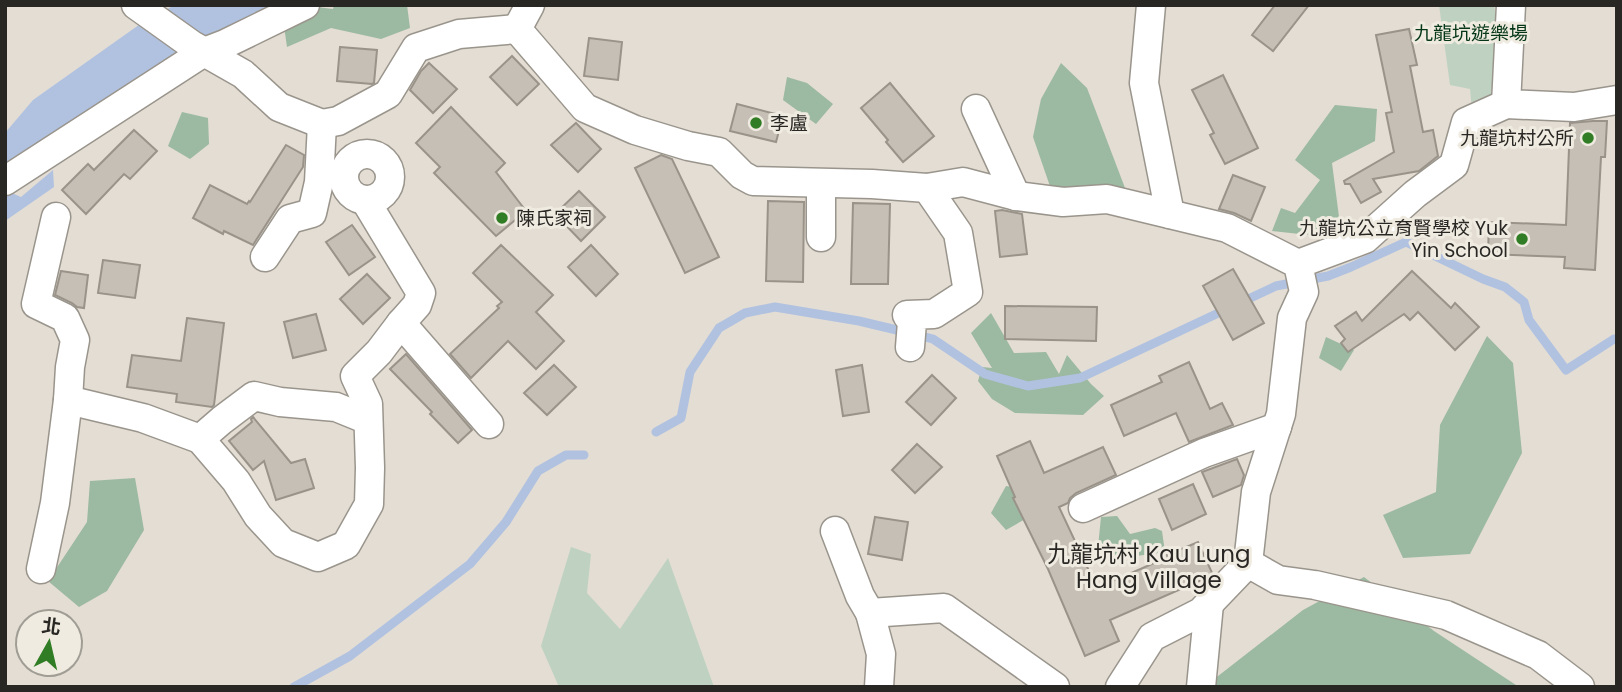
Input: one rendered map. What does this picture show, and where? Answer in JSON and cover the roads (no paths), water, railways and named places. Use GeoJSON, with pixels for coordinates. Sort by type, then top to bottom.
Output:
{"type":"FeatureCollection","features":[{"type":"Feature","properties":{"kind":"street"},"geometry":{"type":"LineString","coordinates":[[5,181],[198,48],[225,44],[305,5]]}},
{"type":"Feature","properties":{"kind":"street"},"geometry":{"type":"LineString","coordinates":[[1151,5],[1144,83],[1170,214]]}},
{"type":"Feature","properties":{"kind":"street"},"geometry":{"type":"LineString","coordinates":[[1506,104],[1511,5]]}},
{"type":"Feature","properties":{"kind":"street"},"geometry":{"type":"LineString","coordinates":[[142,9],[198,48],[243,74],[279,107],[330,122],[342,132],[357,155]]}},
{"type":"Feature","properties":{"kind":"street"},"geometry":{"type":"LineString","coordinates":[[330,122],[388,94],[416,48],[523,17],[585,108],[635,130],[719,152],[742,176],[753,181],[927,188],[963,183],[1016,196],[1063,202],[1107,199],[1227,228],[1298,264],[1365,239],[1415,194],[1454,165],[1466,122],[1506,104],[1574,107],[1617,100]]}},
{"type":"Feature","properties":{"kind":"street"},"geometry":{"type":"LineString","coordinates":[[976,109],[1016,196]]}},
{"type":"Feature","properties":{"kind":"street"},"geometry":{"type":"LineString","coordinates":[[265,257],[290,219],[312,213],[330,122]]}},
{"type":"Feature","properties":{"kind":"street"},"geometry":{"type":"LineString","coordinates":[[372,153],[384,160],[391,173],[389,187],[379,198],[365,201],[353,196],[345,186],[343,174],[348,162],[357,155],[372,153]]}},
{"type":"Feature","properties":{"kind":"street"},"geometry":{"type":"LineString","coordinates":[[821,184],[821,237]]}},
{"type":"Feature","properties":{"kind":"street"},"geometry":{"type":"LineString","coordinates":[[911,347],[912,322],[907,315],[934,314],[968,292],[958,233],[927,188]]}},
{"type":"Feature","properties":{"kind":"street"},"geometry":{"type":"LineString","coordinates":[[68,400],[143,418],[200,439],[236,481],[258,516],[284,542],[318,557],[346,545],[369,504],[368,404],[355,376],[379,352],[417,305],[421,293],[365,201]]}},
{"type":"Feature","properties":{"kind":"street"},"geometry":{"type":"LineString","coordinates":[[41,569],[55,503],[75,340],[65,318],[36,304],[56,217]]}},
{"type":"Feature","properties":{"kind":"street"},"geometry":{"type":"LineString","coordinates":[[1120,687],[1152,637],[1201,612],[1248,563],[1256,492],[1281,414],[1292,318],[1304,292],[1298,264]]}},
{"type":"Feature","properties":{"kind":"street"},"geometry":{"type":"LineString","coordinates":[[401,323],[489,424]]}},
{"type":"Feature","properties":{"kind":"street"},"geometry":{"type":"LineString","coordinates":[[200,439],[254,396],[280,402],[336,407],[369,420]]}},
{"type":"Feature","properties":{"kind":"street"},"geometry":{"type":"LineString","coordinates":[[1083,508],[1204,453],[1277,427]]}},
{"type":"Feature","properties":{"kind":"street"},"geometry":{"type":"LineString","coordinates":[[835,531],[860,596],[870,613],[881,654],[879,687]]}},
{"type":"Feature","properties":{"kind":"street"},"geometry":{"type":"LineString","coordinates":[[1248,563],[1278,580],[1446,615],[1538,655],[1580,687]]}},
{"type":"Feature","properties":{"kind":"street"},"geometry":{"type":"LineString","coordinates":[[1201,687],[1209,604]]}},
{"type":"Feature","properties":{"kind":"street"},"geometry":{"type":"LineString","coordinates":[[870,613],[944,608],[1055,687]]}},
{"type":"Feature","properties":{"kind":"water"},"geometry":{"type":"Polygon","coordinates":[[[175,5],[275,5],[5,171],[5,133],[33,100],[143,22],[175,5]]]}},
{"type":"Feature","properties":{"kind":"water"},"geometry":{"type":"Polygon","coordinates":[[[53,170],[54,187],[5,221],[5,190],[21,197],[53,170]]]}},
{"type":"Feature","properties":{"kind":"waterway"},"geometry":{"type":"LineString","coordinates":[[1242,302],[1276,286],[1328,276],[1406,242],[1505,287],[1524,302],[1529,320],[1566,370],[1614,339],[1617,340]]}},
{"type":"Feature","properties":{"kind":"waterway"},"geometry":{"type":"LineString","coordinates":[[656,432],[681,418],[690,372],[719,328],[745,313],[775,307],[859,321],[933,339],[985,374],[1028,386],[1080,378],[1229,308]]}},
{"type":"Feature","properties":{"kind":"waterway"},"geometry":{"type":"LineString","coordinates":[[294,687],[350,656],[470,564],[506,522],[538,471],[566,455],[584,455]]}},
{"type":"Feature","properties":{"kind":"place","name":"李盧"},"geometry":{"type":"Point","coordinates":[756,123]}},
{"type":"Feature","properties":{"kind":"place","name":"九龍坑村公所"},"geometry":{"type":"Point","coordinates":[1588,138]}},
{"type":"Feature","properties":{"kind":"place","name":"陳氏家祠"},"geometry":{"type":"Point","coordinates":[502,218]}},
{"type":"Feature","properties":{"kind":"place","name":"九龍坑公立育賢學校 Yuk Yin School"},"geometry":{"type":"Point","coordinates":[1522,239]}},
{"type":"Feature","properties":{"kind":"district","name":"九龍坑村 Kau Lung Hang Village"},"geometry":{"type":"Point","coordinates":[1149,567]}},
{"type":"Feature","properties":{"kind":"park label","name":"九龍坑遊樂場"},"geometry":{"type":"Point","coordinates":[1471,33]}}]}
